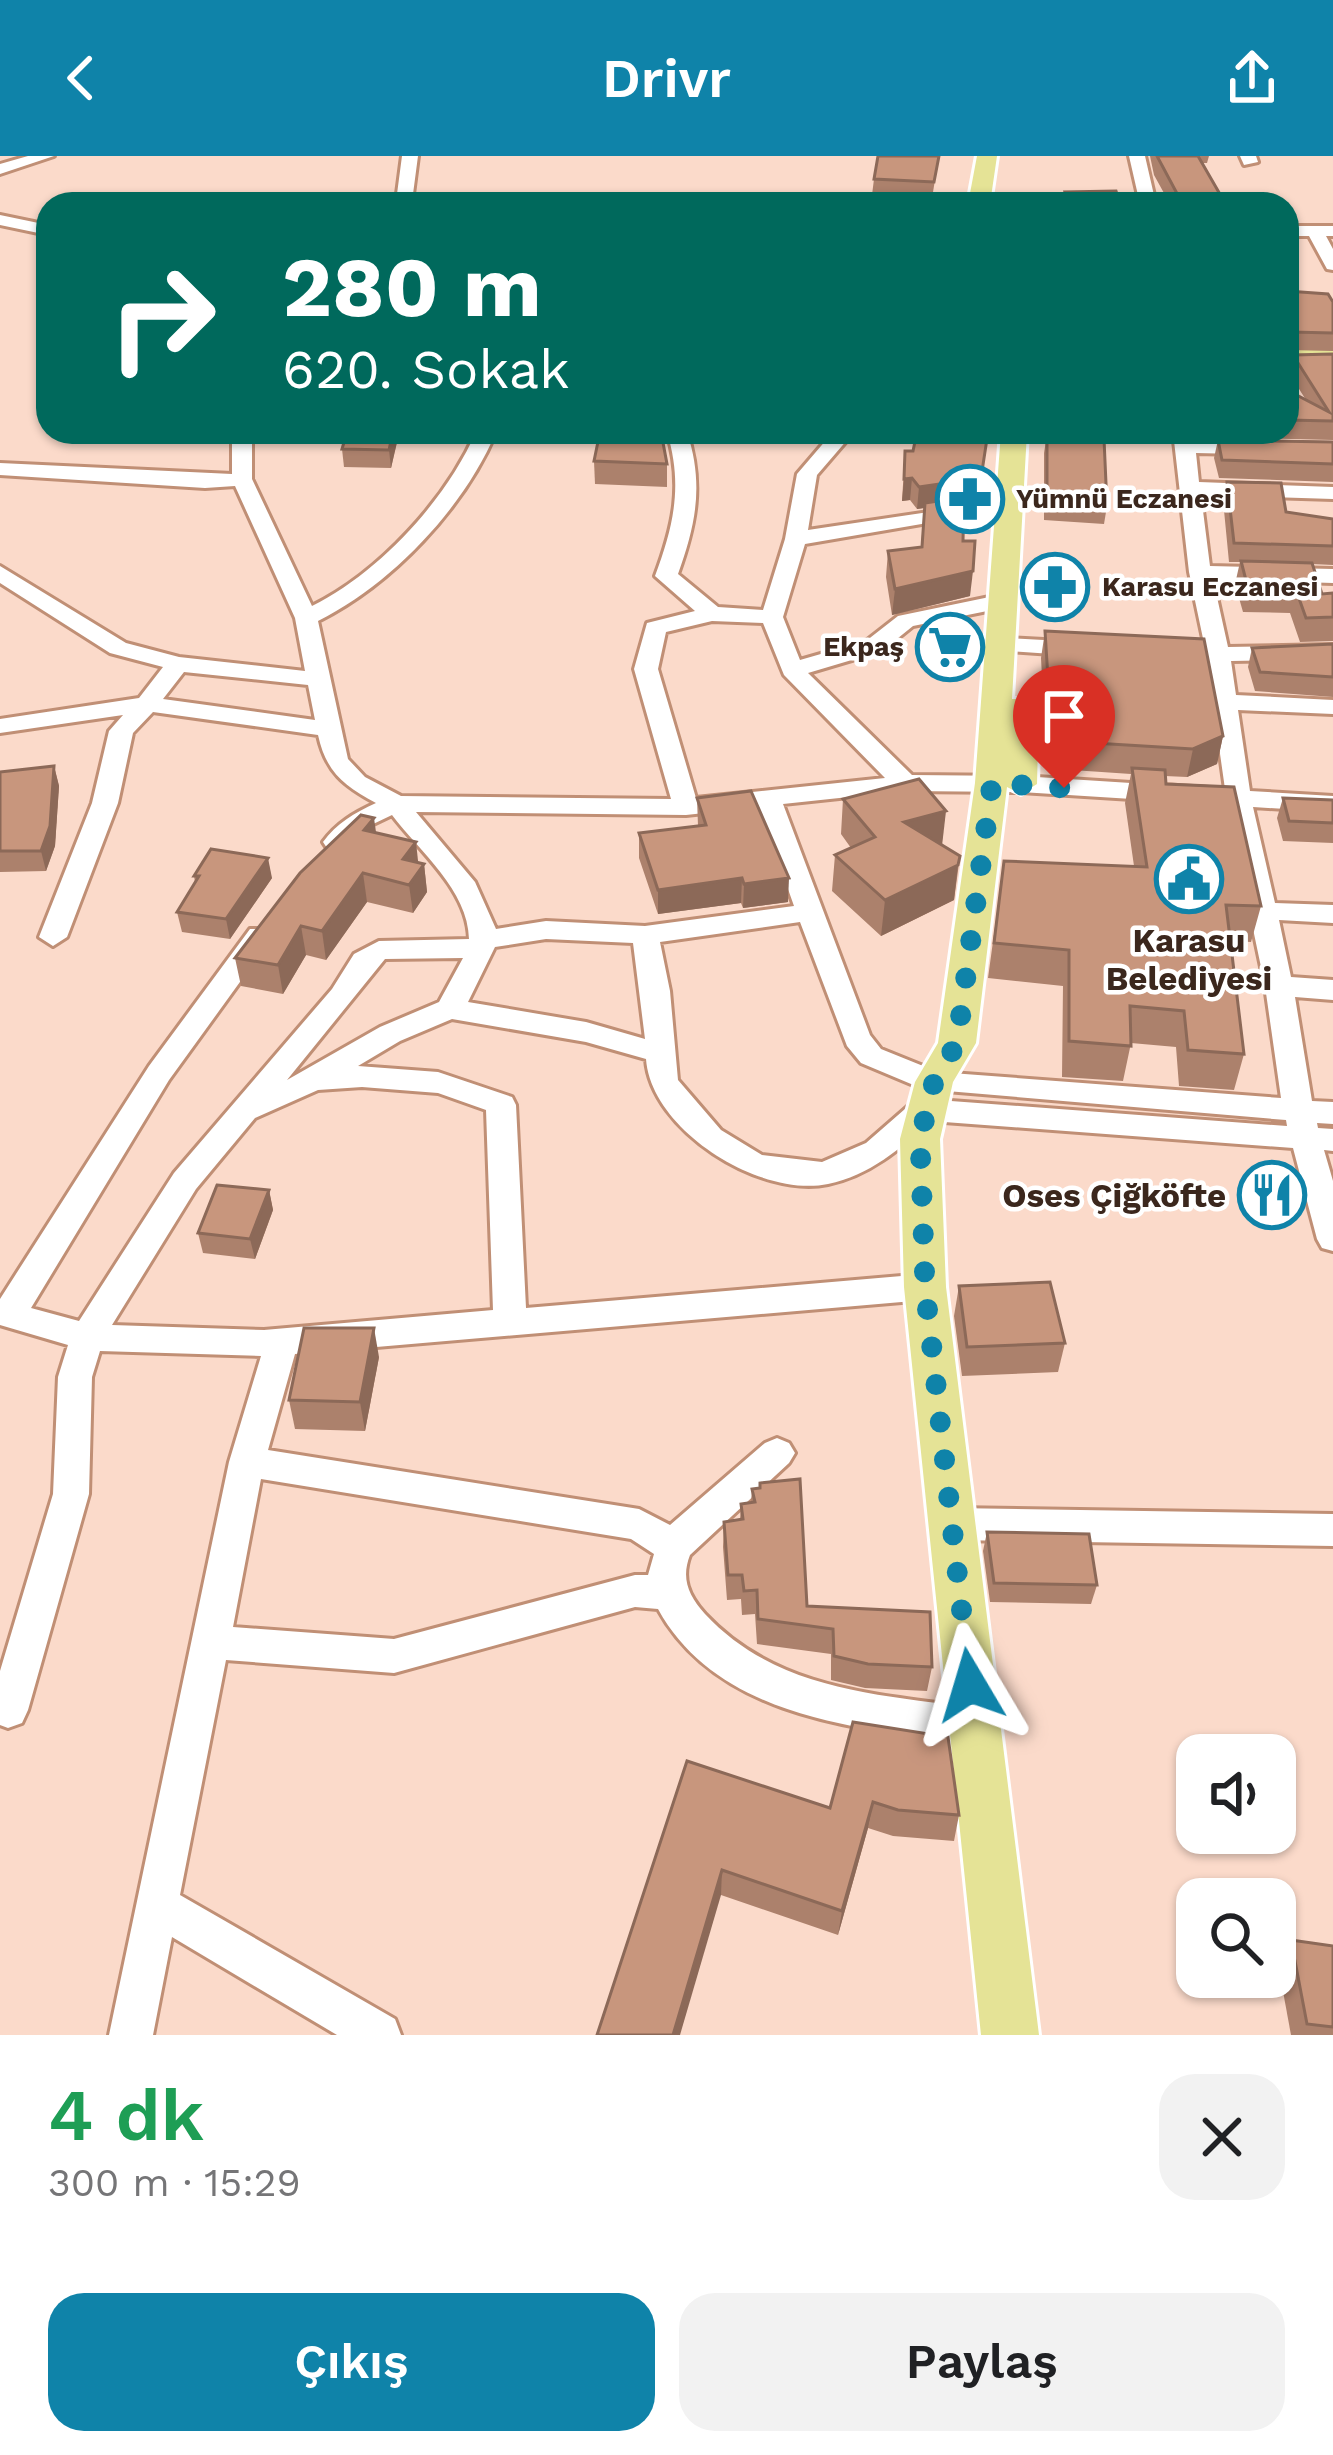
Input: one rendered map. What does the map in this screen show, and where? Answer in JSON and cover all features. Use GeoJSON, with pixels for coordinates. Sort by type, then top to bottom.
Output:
{"type":"FeatureCollection","features":[{"type":"Feature","properties":{"kind":"main road"},"geometry":{"type":"LineString","coordinates":[[964,192],[970,156]]}},
{"type":"Feature","properties":{"kind":"main road"},"geometry":{"type":"LineString","coordinates":[[981,192],[987,156]]}},
{"type":"Feature","properties":{"kind":"main road"},"geometry":{"type":"LineString","coordinates":[[1299,350],[1333,350]]}},
{"type":"Feature","properties":{"kind":"main road"},"geometry":{"type":"LineString","coordinates":[[1299,361],[1333,361]]}},
{"type":"Feature","properties":{"kind":"main road"},"geometry":{"type":"LineString","coordinates":[[1013,444],[1004,602],[1014,645]]}},
{"type":"Feature","properties":{"kind":"main road"},"geometry":{"type":"LineString","coordinates":[[1010,2035],[925,1287],[920,1138],[929,1096],[957,1043],[1006,784],[1028,444]]}},
{"type":"Feature","properties":{"kind":"street"},"geometry":{"type":"LineString","coordinates":[[0,169],[46,156]]}},
{"type":"Feature","properties":{"kind":"street"},"geometry":{"type":"LineString","coordinates":[[405,192],[410,156]]}},
{"type":"Feature","properties":{"kind":"street"},"geometry":{"type":"LineString","coordinates":[[1137,156],[1145,192]]}},
{"type":"Feature","properties":{"kind":"street"},"geometry":{"type":"LineString","coordinates":[[1,221],[36,228]]}},
{"type":"Feature","properties":{"kind":"street"},"geometry":{"type":"LineString","coordinates":[[1324,231],[1333,265]]}},
{"type":"Feature","properties":{"kind":"street"},"geometry":{"type":"LineString","coordinates":[[241,444],[242,479],[306,618],[336,761],[356,782],[396,804],[423,842],[471,893],[484,918],[481,945],[450,1009]]}},
{"type":"Feature","properties":{"kind":"street"},"geometry":{"type":"LineString","coordinates":[[306,618],[332,609],[393,555],[469,471],[481,444]]}},
{"type":"Feature","properties":{"kind":"street"},"geometry":{"type":"LineString","coordinates":[[680,444],[692,482],[687,519],[666,575],[712,614]]}},
{"type":"Feature","properties":{"kind":"street"},"geometry":{"type":"LineString","coordinates":[[833,444],[807,474],[796,539],[772,617],[792,670],[905,783]]}},
{"type":"Feature","properties":{"kind":"street"},"geometry":{"type":"LineString","coordinates":[[1184,444],[1200,572],[1218,656],[1239,801],[1333,1239]]}},
{"type":"Feature","properties":{"kind":"street"},"geometry":{"type":"LineString","coordinates":[[1252,444],[1333,450]]}},
{"type":"Feature","properties":{"kind":"street"},"geometry":{"type":"LineString","coordinates":[[0,469],[205,482],[242,479]]}},
{"type":"Feature","properties":{"kind":"street"},"geometry":{"type":"LineString","coordinates":[[1188,488],[1333,494]]}},
{"type":"Feature","properties":{"kind":"street"},"geometry":{"type":"LineString","coordinates":[[796,539],[1009,503]]}},
{"type":"Feature","properties":{"kind":"street"},"geometry":{"type":"LineString","coordinates":[[1200,572],[1333,576]]}},
{"type":"Feature","properties":{"kind":"street"},"geometry":{"type":"LineString","coordinates":[[0,573],[118,648],[178,664],[318,679]]}},
{"type":"Feature","properties":{"kind":"street"},"geometry":{"type":"LineString","coordinates":[[792,670],[874,646],[907,621],[1004,602]]}},
{"type":"Feature","properties":{"kind":"street"},"geometry":{"type":"LineString","coordinates":[[686,807],[646,669],[655,628],[712,614],[772,617]]}},
{"type":"Feature","properties":{"kind":"street"},"geometry":{"type":"LineString","coordinates":[[1014,645],[1111,650]]}},
{"type":"Feature","properties":{"kind":"street"},"geometry":{"type":"LineString","coordinates":[[1175,653],[1333,652]]}},
{"type":"Feature","properties":{"kind":"street"},"geometry":{"type":"LineString","coordinates":[[53,937],[105,803],[121,730],[178,664]]}},
{"type":"Feature","properties":{"kind":"street"},"geometry":{"type":"LineString","coordinates":[[1224,703],[1333,707]]}},
{"type":"Feature","properties":{"kind":"street"},"geometry":{"type":"LineString","coordinates":[[0,726],[147,704],[333,730]]}},
{"type":"Feature","properties":{"kind":"street"},"geometry":{"type":"LineString","coordinates":[[311,870],[360,820],[396,804],[686,807],[905,783],[1006,784],[1333,804]]}},
{"type":"Feature","properties":{"kind":"street"},"geometry":{"type":"LineString","coordinates":[[769,800],[857,1039],[871,1056],[929,1096],[1313,1129],[1333,1113]]}},
{"type":"Feature","properties":{"kind":"street"},"geometry":{"type":"LineString","coordinates":[[282,907],[159,1073],[5,1313],[87,1337],[281,1341],[925,1287]]}},
{"type":"Feature","properties":{"kind":"street"},"geometry":{"type":"LineString","coordinates":[[1261,911],[1333,914]]}},
{"type":"Feature","properties":{"kind":"street"},"geometry":{"type":"LineString","coordinates":[[8,1710],[71,1494],[75,1377],[87,1337],[185,1181],[342,996],[364,961],[390,948],[481,945],[546,929],[645,934],[734,926],[807,912]]}},
{"type":"Feature","properties":{"kind":"street"},"geometry":{"type":"LineString","coordinates":[[645,934],[656,991],[663,1083],[710,1138],[755,1165],[824,1174],[877,1151],[929,1096]]}},
{"type":"Feature","properties":{"kind":"street"},"geometry":{"type":"LineString","coordinates":[[1279,986],[1333,990]]}},
{"type":"Feature","properties":{"kind":"street"},"geometry":{"type":"LineString","coordinates":[[244,1110],[307,1083],[390,1034],[450,1009],[586,1032],[660,1053]]}},
{"type":"Feature","properties":{"kind":"street"},"geometry":{"type":"LineString","coordinates":[[307,1083],[350,1075],[482,1093],[501,1105],[510,1322]]}},
{"type":"Feature","properties":{"kind":"street"},"geometry":{"type":"LineString","coordinates":[[131,2035],[247,1462],[281,1341]]}},
{"type":"Feature","properties":{"kind":"street"},"geometry":{"type":"LineString","coordinates":[[778,1454],[674,1547],[665,1576],[680,1617],[718,1650],[794,1694],[974,1726]]}},
{"type":"Feature","properties":{"kind":"street"},"geometry":{"type":"LineString","coordinates":[[247,1462],[639,1525],[674,1547]]}},
{"type":"Feature","properties":{"kind":"street"},"geometry":{"type":"LineString","coordinates":[[952,1523],[1333,1530]]}},
{"type":"Feature","properties":{"kind":"street"},"geometry":{"type":"LineString","coordinates":[[210,1642],[394,1656],[634,1591],[669,1593]]}},
{"type":"Feature","properties":{"kind":"street"},"geometry":{"type":"LineString","coordinates":[[157,1905],[379,2035]]}},
{"type":"Feature","properties":{"kind":"building"},"geometry":{"type":"Polygon","coordinates":[[[878,156],[939,156],[934,182],[874,179],[878,156]]]}},
{"type":"Feature","properties":{"kind":"building"},"geometry":{"type":"Polygon","coordinates":[[[1157,156],[1198,156],[1219,192],[1176,192],[1157,156]]]}},
{"type":"Feature","properties":{"kind":"building"},"geometry":{"type":"Polygon","coordinates":[[[1299,292],[1328,294],[1333,302],[1333,333],[1299,332],[1299,292]]]}},
{"type":"Feature","properties":{"kind":"building"},"geometry":{"type":"Polygon","coordinates":[[[1333,354],[1333,421],[1299,420],[1299,396],[1329,412],[1299,364],[1299,355],[1333,354]]]}},
{"type":"Feature","properties":{"kind":"building"},"geometry":{"type":"Polygon","coordinates":[[[1333,442],[1333,464],[1222,460],[1219,444],[1333,442]]]}},
{"type":"Feature","properties":{"kind":"building"},"geometry":{"type":"Polygon","coordinates":[[[343,444],[390,444],[389,450],[342,449],[343,444]]]}},
{"type":"Feature","properties":{"kind":"building"},"geometry":{"type":"Polygon","coordinates":[[[598,444],[663,444],[667,464],[594,461],[598,444]]]}},
{"type":"Feature","properties":{"kind":"building"},"geometry":{"type":"Polygon","coordinates":[[[914,444],[986,444],[981,478],[919,487],[912,478],[904,479],[905,451],[913,451],[914,444]]]}},
{"type":"Feature","properties":{"kind":"building"},"geometry":{"type":"Polygon","coordinates":[[[1047,444],[1104,444],[1107,506],[1047,502],[1047,444]]]}},
{"type":"Feature","properties":{"kind":"building"},"geometry":{"type":"Polygon","coordinates":[[[1227,482],[1281,483],[1286,512],[1333,519],[1333,546],[1234,543],[1227,482]]]}},
{"type":"Feature","properties":{"kind":"building"},"geometry":{"type":"Polygon","coordinates":[[[964,497],[963,541],[975,541],[973,571],[895,589],[888,551],[922,547],[925,503],[964,497]]]}},
{"type":"Feature","properties":{"kind":"building"},"geometry":{"type":"Polygon","coordinates":[[[1241,561],[1312,563],[1322,594],[1333,593],[1333,617],[1306,618],[1296,590],[1248,588],[1241,561]]]}},
{"type":"Feature","properties":{"kind":"building"},"geometry":{"type":"Polygon","coordinates":[[[1045,631],[1204,639],[1223,736],[1193,749],[1077,742],[1051,726],[1045,631]]]}},
{"type":"Feature","properties":{"kind":"building"},"geometry":{"type":"Polygon","coordinates":[[[1333,644],[1333,677],[1260,672],[1252,648],[1333,644]]]}},
{"type":"Feature","properties":{"kind":"building"},"geometry":{"type":"Polygon","coordinates":[[[54,766],[50,826],[41,851],[0,851],[0,772],[54,766]]]}},
{"type":"Feature","properties":{"kind":"building"},"geometry":{"type":"Polygon","coordinates":[[[1132,768],[1165,770],[1166,784],[1234,787],[1261,906],[1226,905],[1244,1054],[1188,1050],[1184,1011],[1130,1006],[1131,1046],[1069,1041],[1069,950],[994,943],[1004,861],[1147,867],[1132,768]]]}},
{"type":"Feature","properties":{"kind":"building"},"geometry":{"type":"Polygon","coordinates":[[[919,779],[946,811],[904,822],[960,856],[958,865],[885,900],[835,855],[875,837],[843,799],[919,779]]]}},
{"type":"Feature","properties":{"kind":"building"},"geometry":{"type":"Polygon","coordinates":[[[751,791],[789,878],[744,884],[742,878],[658,890],[639,833],[706,825],[697,798],[751,791]]]}},
{"type":"Feature","properties":{"kind":"building"},"geometry":{"type":"Polygon","coordinates":[[[1283,798],[1333,800],[1333,823],[1289,821],[1283,798]]]}},
{"type":"Feature","properties":{"kind":"building"},"geometry":{"type":"Polygon","coordinates":[[[361,815],[374,818],[364,830],[416,842],[403,859],[424,864],[409,885],[363,873],[322,931],[301,926],[278,965],[235,958],[300,873],[361,815]]]}},
{"type":"Feature","properties":{"kind":"building"},"geometry":{"type":"Polygon","coordinates":[[[211,849],[268,858],[226,919],[177,912],[199,876],[194,876],[211,849]]]}},
{"type":"Feature","properties":{"kind":"building"},"geometry":{"type":"Polygon","coordinates":[[[217,1185],[269,1190],[250,1239],[198,1233],[217,1185]]]}},
{"type":"Feature","properties":{"kind":"building"},"geometry":{"type":"Polygon","coordinates":[[[1050,1282],[1065,1343],[967,1347],[959,1286],[1050,1282]]]}},
{"type":"Feature","properties":{"kind":"building"},"geometry":{"type":"Polygon","coordinates":[[[304,1328],[374,1328],[360,1402],[289,1400],[304,1328]]]}},
{"type":"Feature","properties":{"kind":"building"},"geometry":{"type":"Polygon","coordinates":[[[800,1479],[807,1606],[930,1612],[932,1667],[868,1664],[834,1656],[833,1629],[758,1619],[757,1590],[744,1591],[742,1575],[728,1575],[724,1522],[743,1519],[741,1504],[755,1502],[752,1489],[760,1488],[760,1483],[800,1479]]]}},
{"type":"Feature","properties":{"kind":"building"},"geometry":{"type":"Polygon","coordinates":[[[987,1532],[1089,1534],[1097,1585],[994,1583],[987,1532]]]}},
{"type":"Feature","properties":{"kind":"building"},"geometry":{"type":"Polygon","coordinates":[[[853,1722],[948,1737],[959,1815],[898,1810],[873,1802],[842,1911],[722,1870],[673,2035],[597,2035],[687,1761],[830,1808],[853,1722]]]}},
{"type":"Feature","properties":{"kind":"building"},"geometry":{"type":"Polygon","coordinates":[[[1296,1941],[1333,1946],[1333,2027],[1307,2024],[1296,1941]]]}},
{"type":"Feature","properties":{"kind":"place","name":"Yümnü Eczanesi"},"geometry":{"type":"Point","coordinates":[970,499]}},
{"type":"Feature","properties":{"kind":"place","name":"Karasu Eczanesi"},"geometry":{"type":"Point","coordinates":[1055,587]}},
{"type":"Feature","properties":{"kind":"place","name":"Ekpaş"},"geometry":{"type":"Point","coordinates":[950,647]}},
{"type":"Feature","properties":{"kind":"place","name":"Karasu Belediyesi"},"geometry":{"type":"Point","coordinates":[1189,879]}},
{"type":"Feature","properties":{"kind":"place","name":"Oses Çiğköfte"},"geometry":{"type":"Point","coordinates":[1272,1195]}},
{"type":"Feature","properties":{"kind":"route"},"geometry":{"type":"LineString","coordinates":[[970,1685],[925,1287],[920,1138],[934,1082],[957,1043],[992,783],[1064,788]]}}]}
